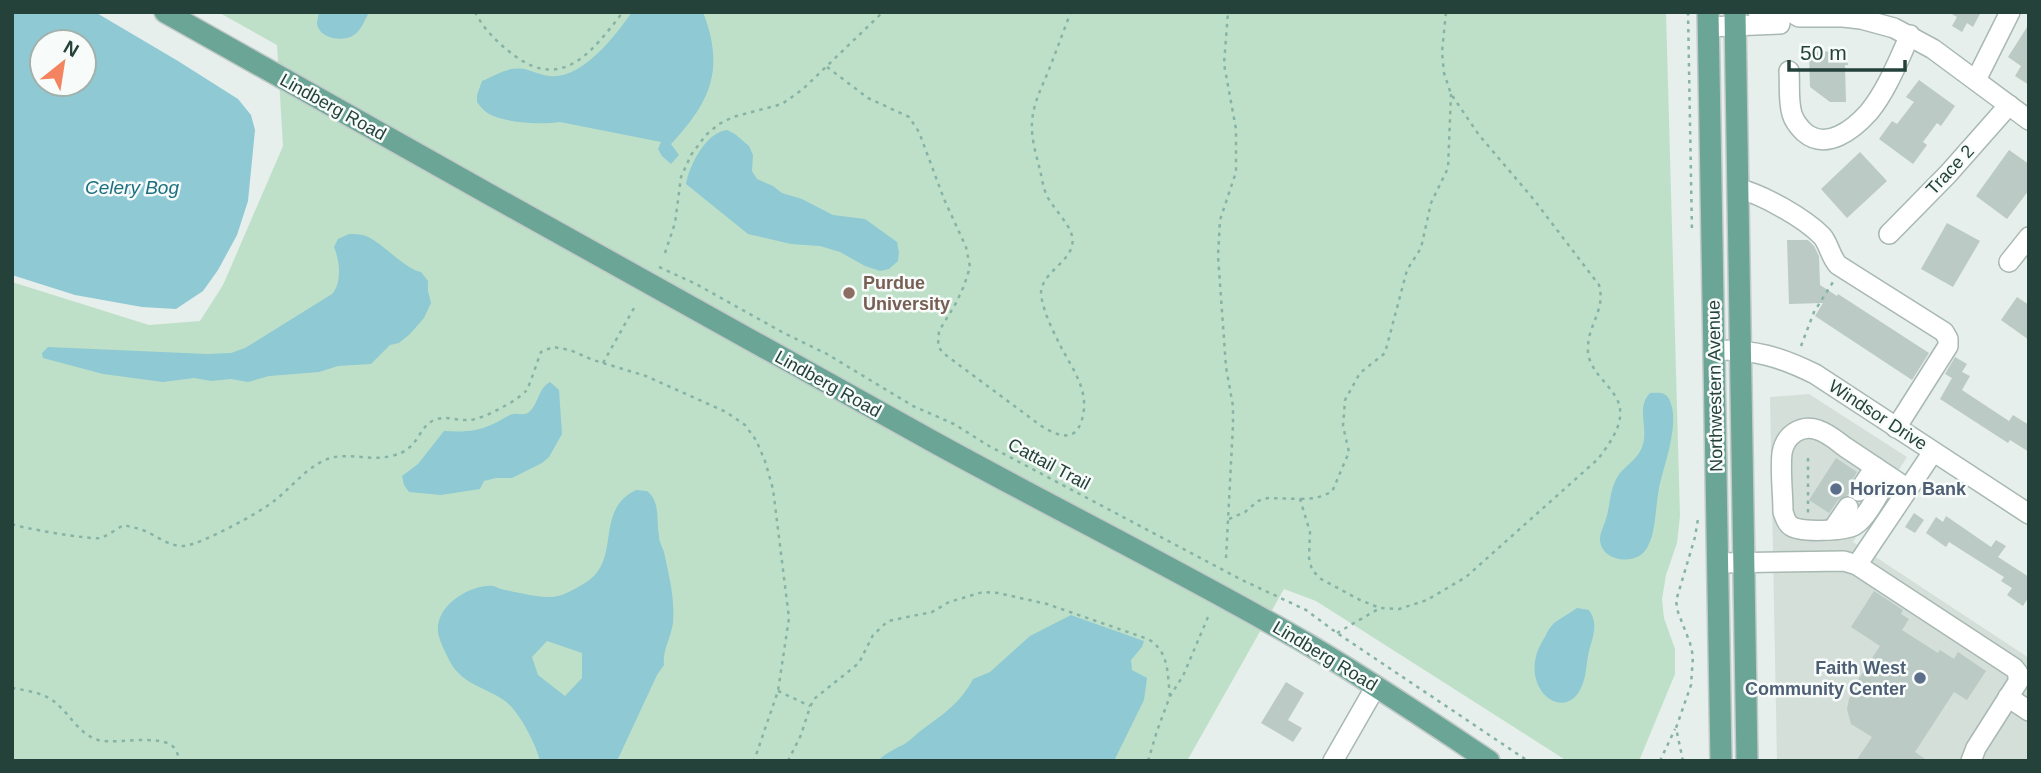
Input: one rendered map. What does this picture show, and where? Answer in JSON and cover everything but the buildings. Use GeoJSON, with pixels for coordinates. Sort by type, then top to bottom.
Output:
{"type":"FeatureCollection","features":[{"type":"Feature","properties":{"kind":"main road","name":"Lindberg Road"},"geometry":{"type":"LineString","coordinates":[[164,12],[955,454],[1310,645],[1489,761]]}},
{"type":"Feature","properties":{"kind":"main road","name":"Northwestern Avenue"},"geometry":{"type":"LineString","coordinates":[[1708,17],[1721,761]]}},
{"type":"Feature","properties":{"kind":"main road","name":"Northwestern Avenue"},"geometry":{"type":"LineString","coordinates":[[1733,17],[1739,189],[1747,761]]}},
{"type":"Feature","properties":{"kind":"street"},"geometry":{"type":"LineString","coordinates":[[1758,12],[1792,12],[1861,19],[1894,28],[1933,48],[2029,120]]}},
{"type":"Feature","properties":{"kind":"street"},"geometry":{"type":"LineString","coordinates":[[1976,80],[2010,12]]}},
{"type":"Feature","properties":{"kind":"street"},"geometry":{"type":"LineString","coordinates":[[1708,17],[1794,23],[1810,15]]}},
{"type":"Feature","properties":{"kind":"street"},"geometry":{"type":"LineString","coordinates":[[1789,71],[1791,113],[1796,124],[1814,138],[1824,141],[1835,138],[1868,113],[1878,99],[1910,35]]}},
{"type":"Feature","properties":{"kind":"street","name":"Trace 2"},"geometry":{"type":"LineString","coordinates":[[1889,234],[1948,174],[2009,105]]}},
{"type":"Feature","properties":{"kind":"street"},"geometry":{"type":"LineString","coordinates":[[1739,189],[1755,193],[1804,222],[1823,237],[1833,259],[1842,267],[1944,332],[1948,346],[1896,428]]}},
{"type":"Feature","properties":{"kind":"street"},"geometry":{"type":"LineString","coordinates":[[2009,262],[2029,237]]}},
{"type":"Feature","properties":{"kind":"street","name":"Windsor Drive"},"geometry":{"type":"LineString","coordinates":[[1715,350],[1765,354],[1815,374],[2029,514]]}},
{"type":"Feature","properties":{"kind":"street"},"geometry":{"type":"LineString","coordinates":[[1882,472],[1861,519],[1853,526],[1833,530],[1798,530],[1790,526],[1783,512],[1782,452],[1794,432],[1801,429],[1809,428],[1822,432],[1908,489]]}},
{"type":"Feature","properties":{"kind":"street"},"geometry":{"type":"LineString","coordinates":[[1857,565],[1933,452]]}},
{"type":"Feature","properties":{"kind":"street"},"geometry":{"type":"LineString","coordinates":[[1833,530],[1853,499],[1882,472]]}},
{"type":"Feature","properties":{"kind":"street"},"geometry":{"type":"LineString","coordinates":[[1718,563],[1844,561],[1857,565],[2014,668],[2019,678],[1976,748],[1971,761]]}},
{"type":"Feature","properties":{"kind":"street"},"geometry":{"type":"LineString","coordinates":[[1333,761],[1376,686]]}},
{"type":"Feature","properties":{"kind":"street"},"geometry":{"type":"LineString","coordinates":[[2008,697],[2029,710]]}},
{"type":"Feature","properties":{"kind":"path"},"geometry":{"type":"LineString","coordinates":[[475,12],[497,42],[523,62],[545,70],[573,65],[588,53],[623,12]]}},
{"type":"Feature","properties":{"kind":"path"},"geometry":{"type":"LineString","coordinates":[[665,253],[676,223],[681,177],[691,155],[706,135],[733,117],[782,104],[827,67],[883,12]]}},
{"type":"Feature","properties":{"kind":"path"},"geometry":{"type":"LineString","coordinates":[[827,67],[868,98],[909,117],[919,132],[944,199],[967,247],[970,267],[960,295],[939,331],[938,346],[943,353],[1040,425],[1065,437],[1074,433],[1079,423],[1084,410],[1083,396],[1080,383],[1058,342],[1041,297],[1042,285],[1071,251],[1072,236],[1046,195],[1031,126],[1034,106],[1071,12]]}},
{"type":"Feature","properties":{"kind":"path"},"geometry":{"type":"LineString","coordinates":[[1226,558],[1233,406],[1226,367],[1217,256],[1220,220],[1236,172],[1236,129],[1224,64],[1228,12]]}},
{"type":"Feature","properties":{"kind":"path"},"geometry":{"type":"LineString","coordinates":[[1300,499],[1310,532],[1308,558],[1312,570],[1321,579],[1360,600],[1380,608],[1399,609],[1427,600],[1466,577],[1598,459],[1613,438],[1620,419],[1619,404],[1592,367],[1587,350],[1602,297],[1599,285],[1535,201],[1479,135],[1451,94],[1443,62],[1446,12]]}},
{"type":"Feature","properties":{"kind":"path"},"geometry":{"type":"LineString","coordinates":[[1688,12],[1692,240]]}},
{"type":"Feature","properties":{"kind":"path"},"geometry":{"type":"LineString","coordinates":[[1229,519],[1244,512],[1258,500],[1316,498],[1332,492],[1349,452],[1343,426],[1345,400],[1360,373],[1385,353],[1407,270],[1421,248],[1431,203],[1448,169],[1451,94]]}},
{"type":"Feature","properties":{"kind":"path","name":"Cattail Trail"},"geometry":{"type":"LineString","coordinates":[[649,262],[827,354],[913,405],[954,424],[989,446],[1204,560],[1306,610],[1528,761]]}},
{"type":"Feature","properties":{"kind":"path"},"geometry":{"type":"LineString","coordinates":[[1801,346],[1814,312],[1842,267]]}},
{"type":"Feature","properties":{"kind":"path"},"geometry":{"type":"LineString","coordinates":[[603,363],[634,308]]}},
{"type":"Feature","properties":{"kind":"path"},"geometry":{"type":"LineString","coordinates":[[12,524],[20,528],[87,539],[100,538],[124,525],[183,546],[247,519],[275,501],[307,470],[325,460],[338,455],[388,457],[406,452],[430,422],[444,417],[474,420],[509,403],[528,390],[541,352],[553,347],[570,349],[603,363],[646,376],[726,412],[745,425],[756,440],[774,489],[789,618],[778,691],[754,761]]}},
{"type":"Feature","properties":{"kind":"path"},"geometry":{"type":"LineString","coordinates":[[1808,457],[1808,530]]}},
{"type":"Feature","properties":{"kind":"path"},"geometry":{"type":"LineString","coordinates":[[1660,761],[1676,729],[1694,670],[1690,643],[1676,601],[1698,518]]}},
{"type":"Feature","properties":{"kind":"path"},"geometry":{"type":"LineString","coordinates":[[788,761],[814,699],[859,663],[873,635],[888,621],[932,612],[949,602],[983,592],[1047,604],[1157,644],[1166,662],[1170,696]]}},
{"type":"Feature","properties":{"kind":"path"},"geometry":{"type":"LineString","coordinates":[[1337,633],[1380,608]]}},
{"type":"Feature","properties":{"kind":"path"},"geometry":{"type":"LineString","coordinates":[[1148,761],[1170,696],[1183,676],[1208,617]]}},
{"type":"Feature","properties":{"kind":"path"},"geometry":{"type":"LineString","coordinates":[[12,688],[50,698],[85,733],[99,740],[163,740],[178,752],[178,761]]}},
{"type":"Feature","properties":{"kind":"path"},"geometry":{"type":"LineString","coordinates":[[778,691],[810,706]]}},
{"type":"Feature","properties":{"kind":"path"},"geometry":{"type":"LineString","coordinates":[[1676,729],[1683,761]]}},
{"type":"Feature","properties":{"kind":"shaded area"},"geometry":{"type":"Polygon","coordinates":[[[1809,394],[1907,457],[1853,542],[2029,658],[2029,761],[1777,761],[1770,397],[1809,394]]]}},
{"type":"Feature","properties":{"kind":"green space","name":"Purdue University"},"geometry":{"type":"Polygon","coordinates":[[[218,12],[1666,12],[1680,516],[1677,543],[1666,575],[1662,599],[1664,618],[1675,649],[1675,674],[1639,761],[1567,761],[1316,601],[1284,589],[1187,761],[12,761],[12,282],[149,325],[200,321],[223,285],[283,146],[277,45],[218,12]]]}},
{"type":"Feature","properties":{"kind":"water","name":"Celery Bog"},"geometry":{"type":"Polygon","coordinates":[[[12,12],[95,12],[238,99],[251,115],[255,130],[248,201],[237,235],[203,291],[176,309],[142,307],[75,295],[12,275],[12,12]]]}},
{"type":"Feature","properties":{"kind":"water"},"geometry":{"type":"Polygon","coordinates":[[[319,12],[369,12],[356,33],[338,39],[326,35],[318,28],[319,12]]]}},
{"type":"Feature","properties":{"kind":"water"},"geometry":{"type":"Polygon","coordinates":[[[632,12],[703,12],[710,32],[713,67],[710,83],[696,113],[671,144],[679,155],[671,164],[658,149],[661,142],[560,122],[514,121],[489,114],[477,102],[482,81],[504,71],[522,69],[549,76],[574,71],[617,33],[632,12]]]}},
{"type":"Feature","properties":{"kind":"water"},"geometry":{"type":"Polygon","coordinates":[[[727,130],[749,146],[753,155],[752,171],[757,179],[833,215],[865,219],[897,242],[898,261],[889,269],[880,271],[840,252],[820,246],[791,244],[748,234],[686,184],[691,168],[706,143],[719,132],[727,130]]]}},
{"type":"Feature","properties":{"kind":"water"},"geometry":{"type":"Polygon","coordinates":[[[349,234],[370,238],[409,267],[421,272],[428,281],[431,303],[424,318],[410,334],[399,343],[390,345],[371,364],[269,376],[248,382],[194,378],[163,382],[103,374],[43,358],[42,353],[48,347],[207,354],[231,353],[245,348],[332,294],[339,272],[334,247],[338,239],[349,234]]]}},
{"type":"Feature","properties":{"kind":"water"},"geometry":{"type":"Polygon","coordinates":[[[550,382],[559,390],[562,434],[549,457],[542,463],[512,478],[484,481],[480,489],[441,495],[409,492],[402,476],[418,464],[444,431],[475,430],[513,414],[527,413],[550,382]]]}},
{"type":"Feature","properties":{"kind":"water"},"geometry":{"type":"Polygon","coordinates":[[[1650,393],[1667,396],[1673,419],[1652,536],[1642,554],[1630,559],[1616,558],[1605,552],[1600,540],[1601,534],[1616,479],[1641,449],[1644,438],[1644,404],[1650,393]]]}},
{"type":"Feature","properties":{"kind":"water"},"geometry":{"type":"Polygon","coordinates":[[[636,490],[647,491],[656,506],[659,538],[668,570],[673,605],[673,623],[664,665],[617,761],[540,761],[535,746],[516,712],[498,696],[462,676],[450,662],[438,632],[439,622],[448,605],[456,598],[484,586],[555,597],[585,583],[603,562],[615,510],[623,499],[636,490]],[[547,641],[532,657],[538,675],[565,696],[582,678],[582,653],[547,641]]]}},
{"type":"Feature","properties":{"kind":"water"},"geometry":{"type":"Polygon","coordinates":[[[1577,608],[1589,610],[1594,622],[1584,680],[1573,699],[1563,703],[1553,701],[1544,694],[1538,684],[1535,670],[1537,654],[1553,625],[1577,608]]]}},
{"type":"Feature","properties":{"kind":"water"},"geometry":{"type":"Polygon","coordinates":[[[1071,615],[1144,641],[1131,660],[1132,670],[1147,678],[1144,700],[1114,761],[878,761],[945,713],[973,679],[990,672],[1030,636],[1071,615]]]}},
{"type":"Feature","properties":{"kind":"place","name":"Purdue University"},"geometry":{"type":"Point","coordinates":[849,293]}},
{"type":"Feature","properties":{"kind":"place","name":"Horizon Bank"},"geometry":{"type":"Point","coordinates":[1836,489]}},
{"type":"Feature","properties":{"kind":"place","name":"Faith West Community Center"},"geometry":{"type":"Point","coordinates":[1920,678]}}]}
